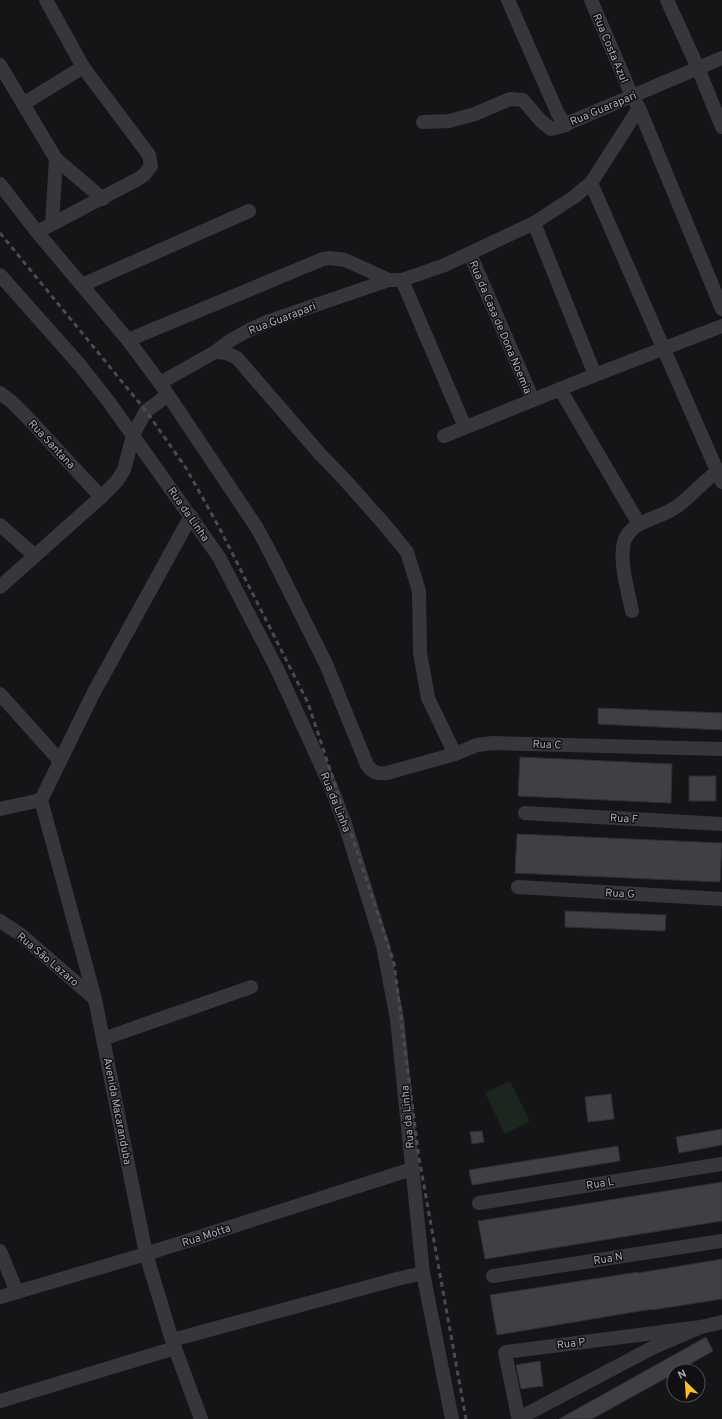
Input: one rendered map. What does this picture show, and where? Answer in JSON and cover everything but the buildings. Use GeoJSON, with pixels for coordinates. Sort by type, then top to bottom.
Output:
{"type":"FeatureCollection","features":[{"type":"Feature","properties":{"kind":"street"},"geometry":{"type":"LineString","coordinates":[[37,232],[103,199],[144,175],[151,166],[149,155],[83,67],[46,0]]}},
{"type":"Feature","properties":{"kind":"street","name":"Rua Guarapari"},"geometry":{"type":"LineString","coordinates":[[508,0],[558,114],[566,125],[636,102],[698,68],[722,58]]}},
{"type":"Feature","properties":{"kind":"street","name":"Rua Costa Azul"},"geometry":{"type":"LineString","coordinates":[[591,0],[636,102],[722,306]]}},
{"type":"Feature","properties":{"kind":"street"},"geometry":{"type":"LineString","coordinates":[[667,0],[698,68],[722,127]]}},
{"type":"Feature","properties":{"kind":"street"},"geometry":{"type":"LineString","coordinates":[[0,65],[56,159],[103,199]]}},
{"type":"Feature","properties":{"kind":"street"},"geometry":{"type":"LineString","coordinates":[[23,104],[83,67]]}},
{"type":"Feature","properties":{"kind":"street"},"geometry":{"type":"LineString","coordinates":[[423,122],[449,121],[475,114],[510,99],[523,100],[541,121],[551,129],[566,125]]}},
{"type":"Feature","properties":{"kind":"street","name":"Rua Guarapari"},"geometry":{"type":"LineString","coordinates":[[160,383],[215,352],[239,335],[269,321],[445,265],[534,223],[574,197],[591,183],[636,102]]}},
{"type":"Feature","properties":{"kind":"street"},"geometry":{"type":"LineString","coordinates":[[52,224],[56,159]]}},
{"type":"Feature","properties":{"kind":"street"},"geometry":{"type":"LineString","coordinates":[[591,183],[720,477],[701,485],[676,507],[662,515],[639,524],[631,530],[624,542],[623,564],[632,612]]}},
{"type":"Feature","properties":{"kind":"street"},"geometry":{"type":"LineString","coordinates":[[0,184],[37,232],[128,340],[168,395],[146,411],[133,435],[124,470],[117,481],[0,587]]}},
{"type":"Feature","properties":{"kind":"street"},"geometry":{"type":"LineString","coordinates":[[82,285],[249,211]]}},
{"type":"Feature","properties":{"kind":"street"},"geometry":{"type":"LineString","coordinates":[[534,223],[595,375]]}},
{"type":"Feature","properties":{"kind":"street","name":"Rua da Casa de Dona Noemia"},"geometry":{"type":"LineString","coordinates":[[470,254],[533,400]]}},
{"type":"Feature","properties":{"kind":"street"},"geometry":{"type":"LineString","coordinates":[[128,340],[323,259],[330,258],[345,260],[395,280],[465,427]]}},
{"type":"Feature","properties":{"kind":"street","name":"Rua da Linha"},"geometry":{"type":"LineString","coordinates":[[0,275],[79,364],[109,402],[219,557],[278,671],[331,787],[350,836],[383,946],[397,1019],[423,1273],[452,1419]]}},
{"type":"Feature","properties":{"kind":"street"},"geometry":{"type":"LineString","coordinates":[[444,436],[722,326]]}},
{"type":"Feature","properties":{"kind":"street"},"geometry":{"type":"LineString","coordinates":[[215,352],[227,353],[237,358],[320,454],[385,524],[406,552],[419,591],[420,653],[428,698],[455,754]]}},
{"type":"Feature","properties":{"kind":"street"},"geometry":{"type":"LineString","coordinates":[[560,389],[639,524]]}},
{"type":"Feature","properties":{"kind":"street","name":"Rua Santana"},"geometry":{"type":"LineString","coordinates":[[0,393],[12,402],[27,417],[101,497]]}},
{"type":"Feature","properties":{"kind":"street","name":"Rua C"},"geometry":{"type":"LineString","coordinates":[[168,395],[247,512],[265,542],[326,664],[367,765],[377,774],[387,773],[455,754],[478,745],[493,743],[722,749]]}},
{"type":"Feature","properties":{"kind":"street"},"geometry":{"type":"LineString","coordinates":[[0,809],[41,800],[93,694],[191,516]]}},
{"type":"Feature","properties":{"kind":"street"},"geometry":{"type":"LineString","coordinates":[[0,525],[34,556]]}},
{"type":"Feature","properties":{"kind":"street"},"geometry":{"type":"LineString","coordinates":[[0,694],[60,761]]}},
{"type":"Feature","properties":{"kind":"street","name":"Avenida Macaranduba"},"geometry":{"type":"LineString","coordinates":[[41,800],[95,999],[146,1254],[174,1344],[202,1419]]}},
{"type":"Feature","properties":{"kind":"street","name":"Rua F"},"geometry":{"type":"LineString","coordinates":[[525,813],[722,824]]}},
{"type":"Feature","properties":{"kind":"street","name":"Rua G"},"geometry":{"type":"LineString","coordinates":[[518,887],[722,899]]}},
{"type":"Feature","properties":{"kind":"street","name":"Rua São Lazaro"},"geometry":{"type":"LineString","coordinates":[[0,921],[20,934],[95,999]]}},
{"type":"Feature","properties":{"kind":"street"},"geometry":{"type":"LineString","coordinates":[[103,1039],[251,987]]}},
{"type":"Feature","properties":{"kind":"street","name":"Rua L"},"geometry":{"type":"LineString","coordinates":[[479,1203],[722,1164]]}},
{"type":"Feature","properties":{"kind":"street","name":"Rua Motta"},"geometry":{"type":"LineString","coordinates":[[0,1297],[146,1254],[412,1169]]}},
{"type":"Feature","properties":{"kind":"street","name":"Rua N"},"geometry":{"type":"LineString","coordinates":[[494,1276],[722,1240]]}},
{"type":"Feature","properties":{"kind":"street"},"geometry":{"type":"LineString","coordinates":[[0,1251],[17,1292]]}},
{"type":"Feature","properties":{"kind":"street"},"geometry":{"type":"LineString","coordinates":[[0,1401],[174,1344],[373,1285],[423,1273]]}},
{"type":"Feature","properties":{"kind":"street"},"geometry":{"type":"LineString","coordinates":[[702,1326],[722,1322]]}},
{"type":"Feature","properties":{"kind":"street","name":"Rua P"},"geometry":{"type":"LineString","coordinates":[[702,1326],[654,1347],[525,1415],[518,1416],[506,1352],[702,1326]]}},
{"type":"Feature","properties":{"kind":"shaded area"},"geometry":{"type":"Polygon","coordinates":[[[510,1081],[530,1121],[505,1134],[485,1093],[510,1081]]]}},
{"type":"Feature","properties":{"kind":"railway"},"geometry":{"type":"LineString","coordinates":[[0,233],[146,411],[186,468],[220,529],[308,703],[394,963],[419,1158],[466,1419]]}}]}
